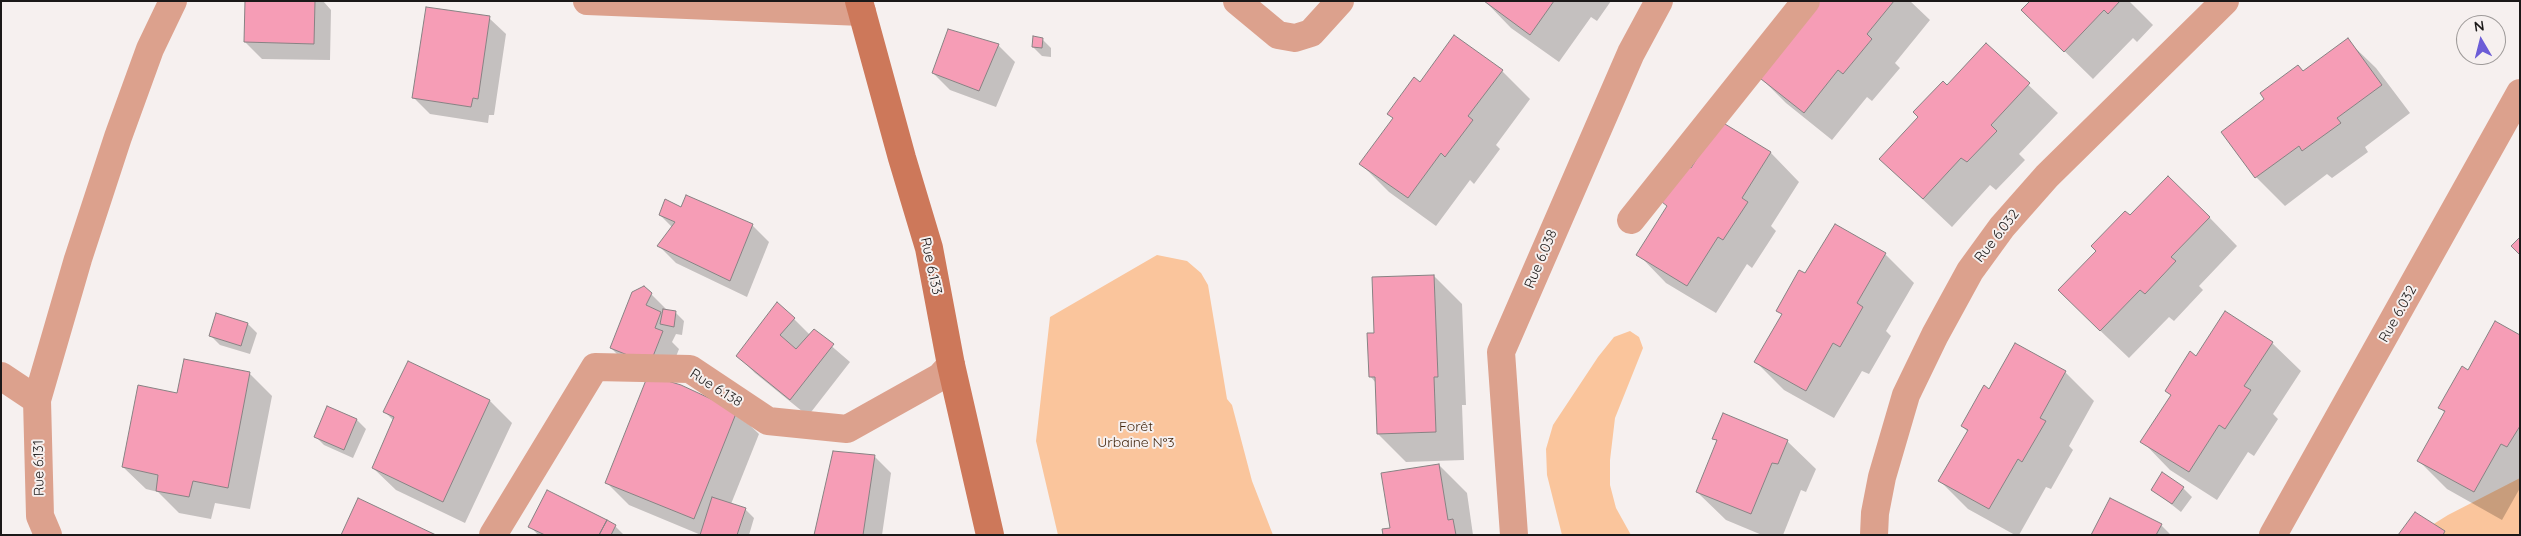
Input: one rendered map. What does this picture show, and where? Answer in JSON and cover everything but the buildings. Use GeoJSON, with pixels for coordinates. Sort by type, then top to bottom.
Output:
{"type":"FeatureCollection","features":[{"type":"Feature","properties":{"kind":"street","name":"Rue 6.131"},"geometry":{"type":"LineString","coordinates":[[48,535],[40,516],[37,400],[78,260],[118,137],[150,49],[172,1]]}},
{"type":"Feature","properties":{"kind":"street"},"geometry":{"type":"LineString","coordinates":[[587,1],[861,7]]}},
{"type":"Feature","properties":{"kind":"street"},"geometry":{"type":"LineString","coordinates":[[1237,1],[1278,35],[1295,38],[1312,33],[1340,1]]}},
{"type":"Feature","properties":{"kind":"street","name":"Rue 6.038"},"geometry":{"type":"LineString","coordinates":[[1514,535],[1501,352],[1631,52],[1659,1]]}},
{"type":"Feature","properties":{"kind":"street"},"geometry":{"type":"LineString","coordinates":[[1631,220],[1806,1]]}},
{"type":"Feature","properties":{"kind":"street","name":"Rue 6.032"},"geometry":{"type":"LineString","coordinates":[[1874,535],[1875,513],[1882,477],[1906,395],[1935,335],[1970,272],[2002,227],[2047,176],[2225,1]]}},
{"type":"Feature","properties":{"kind":"street","name":"Rue 6.133"},"geometry":{"type":"LineString","coordinates":[[861,7],[929,248],[951,365],[990,535]]}},
{"type":"Feature","properties":{"kind":"street","name":"Rue 6.032"},"geometry":{"type":"LineString","coordinates":[[2274,535],[2520,93]]}},
{"type":"Feature","properties":{"kind":"street","name":"Rue 6.138"},"geometry":{"type":"LineString","coordinates":[[493,535],[594,367],[690,369],[768,421],[847,429],[940,377],[951,365]]}},
{"type":"Feature","properties":{"kind":"street"},"geometry":{"type":"LineString","coordinates":[[1,376],[37,400]]}},
{"type":"Feature","properties":{"kind":"green space","name":"Forêt Urbaine N°3"},"geometry":{"type":"Polygon","coordinates":[[[1157,255],[1187,261],[1201,273],[1208,285],[1227,399],[1232,405],[1252,481],[1273,535],[1058,535],[1036,441],[1050,317],[1157,255]]]}},
{"type":"Feature","properties":{"kind":"green space"},"geometry":{"type":"Polygon","coordinates":[[[1630,331],[1639,337],[1643,348],[1615,418],[1610,460],[1610,485],[1616,508],[1631,535],[1562,535],[1547,475],[1546,449],[1553,425],[1598,357],[1614,337],[1630,331]]]}},
{"type":"Feature","properties":{"kind":"green space"},"geometry":{"type":"Polygon","coordinates":[[[2520,478],[2520,535],[2416,535],[2448,515],[2520,478]]]}}]}
